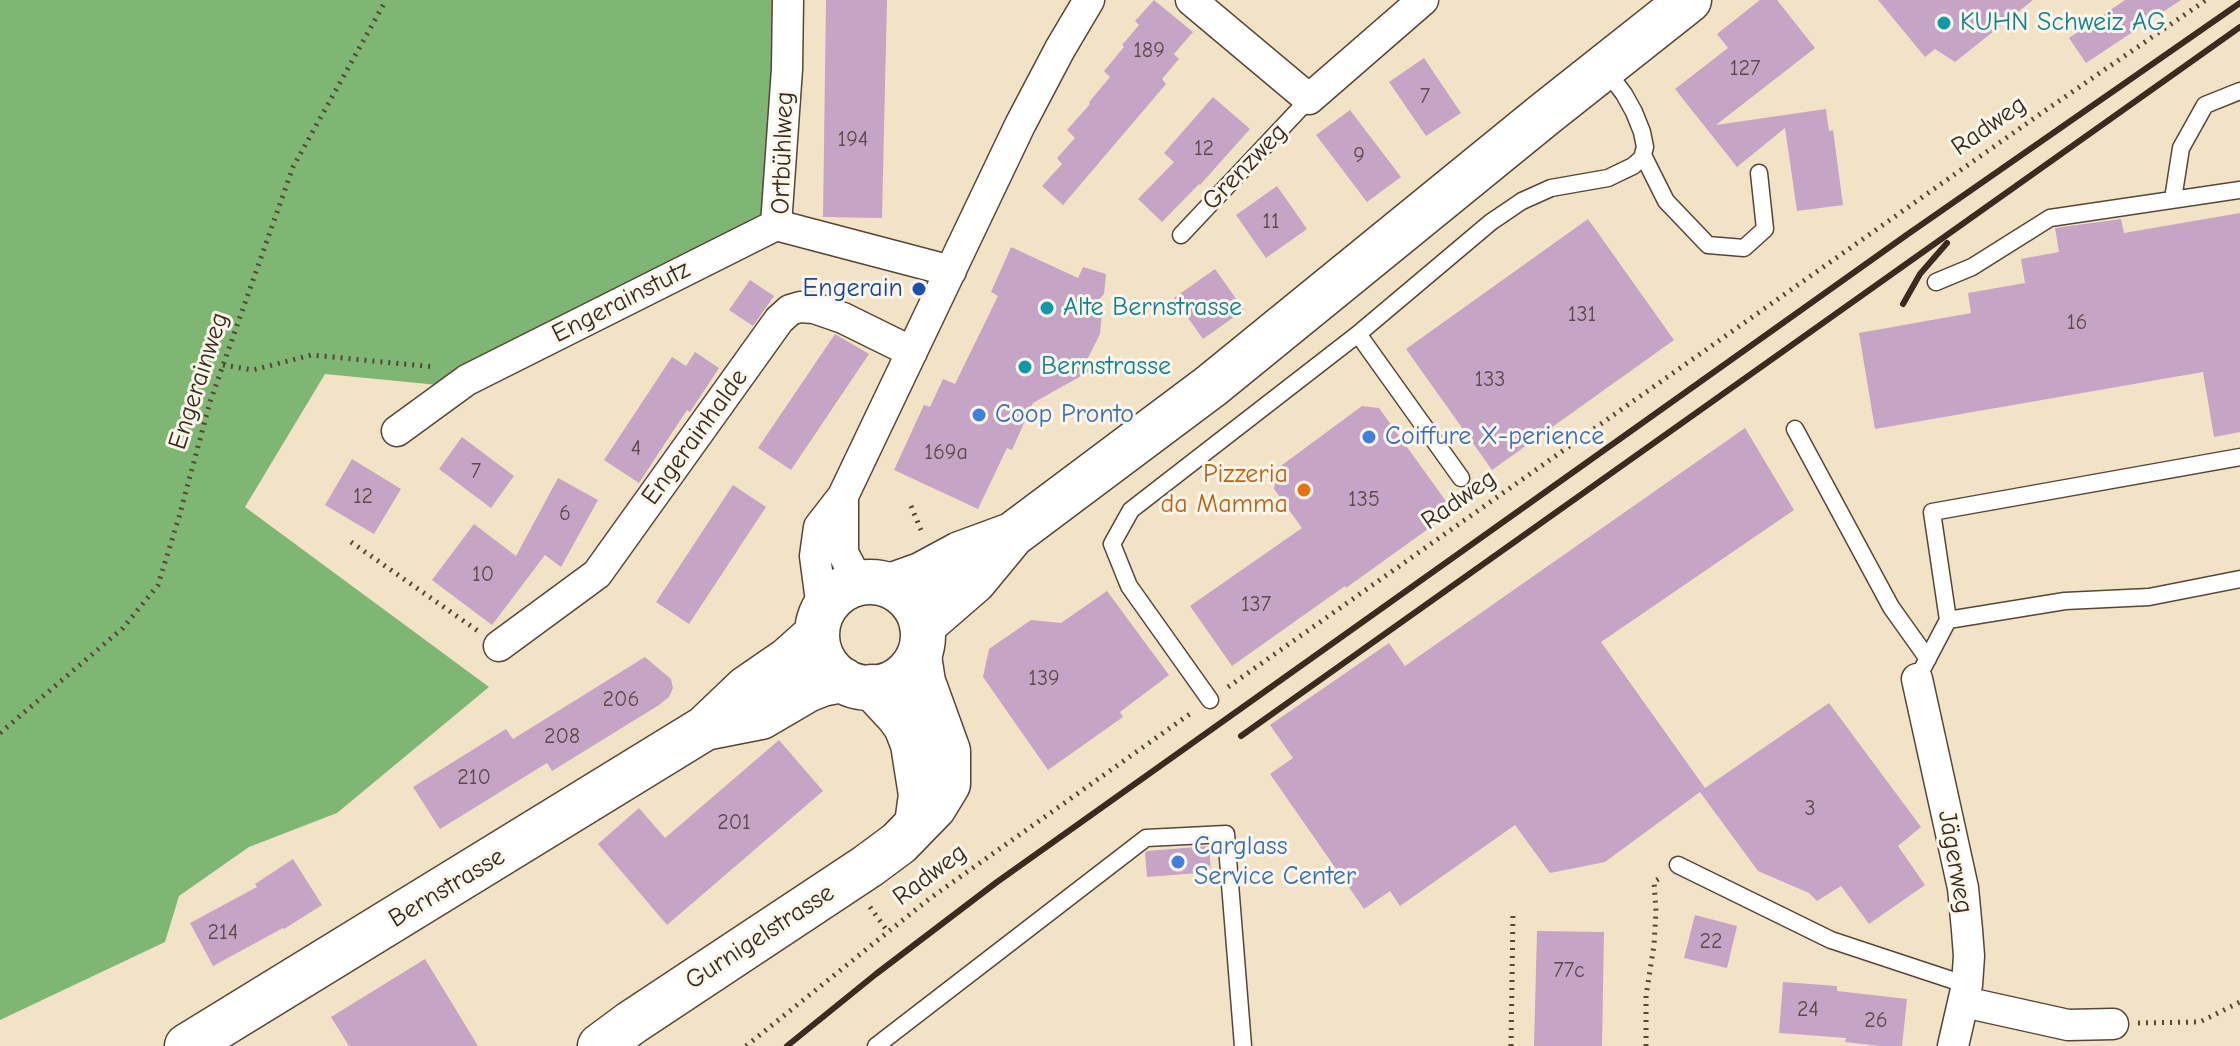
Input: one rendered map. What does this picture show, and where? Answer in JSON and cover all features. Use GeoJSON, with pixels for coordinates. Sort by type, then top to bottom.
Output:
{"type":"FeatureCollection","features":[{"type":"Feature","properties":{"kind":"main road"},"geometry":{"type":"LineString","coordinates":[[857,684],[898,681],[908,673],[920,641],[1012,535],[1211,386],[1689,0]]}},
{"type":"Feature","properties":{"kind":"main road"},"geometry":{"type":"LineString","coordinates":[[917,824],[921,795],[913,744],[906,726],[898,715],[857,684],[836,676],[822,659],[818,647],[819,621],[838,592],[921,575],[960,554],[1012,535]]}},
{"type":"Feature","properties":{"kind":"main road"},"geometry":{"type":"LineString","coordinates":[[876,584],[910,599],[916,608],[920,641]]}},
{"type":"Feature","properties":{"kind":"main road","name":"Bernstrasse"},"geometry":{"type":"LineString","coordinates":[[187,1046],[705,728],[747,688],[789,659],[819,621]]}},
{"type":"Feature","properties":{"kind":"main road","name":"Gurnigelstrasse"},"geometry":{"type":"LineString","coordinates":[[600,1046],[868,866],[899,843],[934,807],[948,784],[948,751],[923,682],[920,641]]}},
{"type":"Feature","properties":{"kind":"main road","name":"Bernstrasse"},"geometry":{"type":"LineString","coordinates":[[705,728],[761,717],[822,684],[857,684]]}},
{"type":"Feature","properties":{"kind":"street","name":"Ortbühlweg"},"geometry":{"type":"LineString","coordinates":[[788,0],[787,69],[776,225],[951,271]]}},
{"type":"Feature","properties":{"kind":"street"},"geometry":{"type":"LineString","coordinates":[[819,621],[815,556],[819,527],[843,496],[1040,86],[1089,0]]}},
{"type":"Feature","properties":{"kind":"street","name":"Grenzweg"},"geometry":{"type":"LineString","coordinates":[[1191,0],[1309,99],[1423,0]]}},
{"type":"Feature","properties":{"kind":"street","name":"Engerainstutz"},"geometry":{"type":"LineString","coordinates":[[473,377],[776,225]]}},
{"type":"Feature","properties":{"kind":"street","name":"Engerainhalde"},"geometry":{"type":"LineString","coordinates":[[499,646],[597,574],[779,320],[790,310],[814,308],[843,318],[912,352]]}},
{"type":"Feature","properties":{"kind":"street"},"geometry":{"type":"LineString","coordinates":[[397,431],[473,377]]}},
{"type":"Feature","properties":{"kind":"street"},"geometry":{"type":"LineString","coordinates":[[843,496],[843,553],[853,572],[876,584]]}},
{"type":"Feature","properties":{"kind":"street","name":"Jägerweg"},"geometry":{"type":"LineString","coordinates":[[1923,669],[1963,888],[1969,956],[1965,994],[1953,1046]]}},
{"type":"Feature","properties":{"kind":"street"},"geometry":{"type":"LineString","coordinates":[[1965,994],[2068,1025],[2113,1024]]}},
{"type":"Feature","properties":{"kind":"lane"},"geometry":{"type":"LineString","coordinates":[[1210,700],[1129,586],[1112,544],[1131,510],[1358,334],[1491,222],[1522,201],[1551,188],[1608,178],[1633,166],[1643,155],[1642,132],[1624,94],[1604,67]]}},
{"type":"Feature","properties":{"kind":"lane"},"geometry":{"type":"LineString","coordinates":[[2173,199],[2181,148],[2205,105],[2240,91]]}},
{"type":"Feature","properties":{"kind":"lane","name":"Grenzweg"},"geometry":{"type":"LineString","coordinates":[[1181,235],[1309,99]]}},
{"type":"Feature","properties":{"kind":"lane"},"geometry":{"type":"LineString","coordinates":[[1643,155],[1666,201],[1708,245],[1744,248],[1765,229],[1759,173]]}},
{"type":"Feature","properties":{"kind":"lane"},"geometry":{"type":"LineString","coordinates":[[1936,282],[1972,267],[2050,218],[2240,190]]}},
{"type":"Feature","properties":{"kind":"lane"},"geometry":{"type":"LineString","coordinates":[[1358,334],[1461,478]]}},
{"type":"Feature","properties":{"kind":"lane"},"geometry":{"type":"LineString","coordinates":[[1795,429],[1923,669]]}},
{"type":"Feature","properties":{"kind":"lane"},"geometry":{"type":"LineString","coordinates":[[1923,669],[1948,620],[1932,512],[2240,457]]}},
{"type":"Feature","properties":{"kind":"lane"},"geometry":{"type":"LineString","coordinates":[[1948,620],[2065,601],[2149,597],[2240,579]]}},
{"type":"Feature","properties":{"kind":"lane"},"geometry":{"type":"LineString","coordinates":[[876,1046],[1146,838],[1226,834],[1243,1046]]}},
{"type":"Feature","properties":{"kind":"lane"},"geometry":{"type":"LineString","coordinates":[[1678,865],[1831,940],[1965,994]]}},
{"type":"Feature","properties":{"kind":"path","name":"Engerainweg"},"geometry":{"type":"LineString","coordinates":[[0,733],[123,628],[158,585],[210,402],[293,167],[386,0]]}},
{"type":"Feature","properties":{"kind":"path","name":"Radweg"},"geometry":{"type":"LineString","coordinates":[[746,1046],[929,899],[2206,0]]}},
{"type":"Feature","properties":{"kind":"path"},"geometry":{"type":"LineString","coordinates":[[223,365],[253,370],[311,355],[419,364],[473,377]]}},
{"type":"Feature","properties":{"kind":"path"},"geometry":{"type":"LineString","coordinates":[[911,506],[925,539]]}},
{"type":"Feature","properties":{"kind":"path"},"geometry":{"type":"LineString","coordinates":[[351,542],[499,646]]}},
{"type":"Feature","properties":{"kind":"path"},"geometry":{"type":"LineString","coordinates":[[1646,1046],[1646,996],[1656,911],[1654,882],[1678,865]]}},
{"type":"Feature","properties":{"kind":"path"},"geometry":{"type":"LineString","coordinates":[[1511,1046],[1513,913]]}},
{"type":"Feature","properties":{"kind":"path"},"geometry":{"type":"LineString","coordinates":[[2113,1024],[2200,1022],[2240,1002]]}},
{"type":"Feature","properties":{"kind":"green space"},"geometry":{"type":"Polygon","coordinates":[[[0,0],[780,0],[766,219],[438,385],[325,374],[245,507],[489,687],[337,813],[249,847],[179,896],[165,942],[0,1020],[0,0]]]}},
{"type":"Feature","properties":{"kind":"building"},"geometry":{"type":"Polygon","coordinates":[[[826,0],[887,0],[882,218],[823,217],[826,0]]]}},
{"type":"Feature","properties":{"kind":"building"},"geometry":{"type":"Polygon","coordinates":[[[1154,0],[1193,32],[1174,54],[1179,59],[1162,79],[1166,84],[1063,205],[1042,186],[1062,164],[1057,158],[1075,138],[1067,130],[1110,77],[1104,71],[1139,25],[1135,21],[1154,0]]]}},
{"type":"Feature","properties":{"kind":"building"},"geometry":{"type":"Polygon","coordinates":[[[1760,0],[1777,0],[1815,48],[1716,125],[1826,109],[1829,131],[1833,130],[1843,205],[1797,211],[1785,128],[1737,167],[1675,89],[1728,48],[1717,34],[1760,0]]]}},
{"type":"Feature","properties":{"kind":"building"},"geometry":{"type":"Polygon","coordinates":[[[1878,0],[2033,0],[1955,62],[1935,49],[1925,57],[1878,0]]]}},
{"type":"Feature","properties":{"kind":"building"},"geometry":{"type":"Polygon","coordinates":[[[2125,0],[2181,0],[2086,63],[2069,38],[2125,0]]]}},
{"type":"Feature","properties":{"kind":"building"},"geometry":{"type":"Polygon","coordinates":[[[1424,58],[1461,113],[1426,136],[1389,82],[1424,58]]]}},
{"type":"Feature","properties":{"kind":"building"},"geometry":{"type":"Polygon","coordinates":[[[1213,97],[1250,129],[1162,222],[1138,199],[1174,162],[1164,153],[1213,97]]]}},
{"type":"Feature","properties":{"kind":"building"},"geometry":{"type":"Polygon","coordinates":[[[1350,110],[1401,177],[1367,202],[1316,135],[1350,110]]]}},
{"type":"Feature","properties":{"kind":"building"},"geometry":{"type":"Polygon","coordinates":[[[1277,186],[1307,229],[1266,258],[1236,215],[1277,186]]]}},
{"type":"Feature","properties":{"kind":"building"},"geometry":{"type":"Polygon","coordinates":[[[2240,213],[2240,432],[2214,437],[2203,372],[1875,429],[1859,333],[1971,313],[1968,293],[2025,283],[2021,259],[2059,252],[2055,228],[2121,219],[2124,233],[2240,213]]]}},
{"type":"Feature","properties":{"kind":"building"},"geometry":{"type":"Polygon","coordinates":[[[1588,219],[1674,340],[1492,470],[1406,349],[1588,219]]]}},
{"type":"Feature","properties":{"kind":"building"},"geometry":{"type":"Polygon","coordinates":[[[1011,247],[1078,278],[1083,267],[1106,274],[1104,294],[1095,304],[1102,312],[1100,334],[1085,364],[1090,371],[1033,403],[1012,450],[1007,448],[978,509],[894,470],[924,405],[930,407],[943,379],[955,384],[998,296],[991,292],[1011,247]]]}},
{"type":"Feature","properties":{"kind":"building"},"geometry":{"type":"Polygon","coordinates":[[[1215,269],[1244,310],[1203,339],[1174,298],[1215,269]]]}},
{"type":"Feature","properties":{"kind":"building"},"geometry":{"type":"Polygon","coordinates":[[[750,280],[774,296],[753,326],[729,310],[750,280]]]}},
{"type":"Feature","properties":{"kind":"building"},"geometry":{"type":"Polygon","coordinates":[[[835,334],[869,354],[791,470],[758,448],[835,334]]]}},
{"type":"Feature","properties":{"kind":"building"},"geometry":{"type":"Polygon","coordinates":[[[695,352],[719,368],[639,483],[604,460],[672,357],[686,366],[695,352]]]}},
{"type":"Feature","properties":{"kind":"building"},"geometry":{"type":"Polygon","coordinates":[[[1362,406],[1379,408],[1453,511],[1232,666],[1190,606],[1302,528],[1274,489],[1278,468],[1362,406]]]}},
{"type":"Feature","properties":{"kind":"building"},"geometry":{"type":"Polygon","coordinates":[[[1745,428],[1794,510],[1601,642],[1705,788],[1829,703],[1921,827],[1898,846],[1925,885],[1869,924],[1841,886],[1817,901],[1809,893],[1758,871],[1700,792],[1605,862],[1550,873],[1515,825],[1400,906],[1390,891],[1364,909],[1270,774],[1293,758],[1270,725],[1389,643],[1405,666],[1745,428]]]}},
{"type":"Feature","properties":{"kind":"building"},"geometry":{"type":"Polygon","coordinates":[[[462,437],[514,476],[491,508],[439,469],[462,437]]]}},
{"type":"Feature","properties":{"kind":"building"},"geometry":{"type":"Polygon","coordinates":[[[352,459],[401,489],[374,534],[325,505],[352,459]]]}},
{"type":"Feature","properties":{"kind":"building"},"geometry":{"type":"Polygon","coordinates":[[[558,478],[598,500],[561,567],[545,555],[492,625],[432,580],[474,524],[516,556],[558,478]]]}},
{"type":"Feature","properties":{"kind":"building"},"geometry":{"type":"Polygon","coordinates":[[[733,485],[766,507],[689,624],[656,602],[733,485]]]}},
{"type":"Feature","properties":{"kind":"building"},"geometry":{"type":"Polygon","coordinates":[[[1107,591],[1169,675],[1120,712],[1123,717],[1048,770],[983,677],[989,649],[1031,620],[1061,623],[1107,591]]]}},
{"type":"Feature","properties":{"kind":"building"},"geometry":{"type":"Polygon","coordinates":[[[645,657],[671,679],[673,688],[669,697],[552,771],[547,763],[440,829],[413,787],[506,729],[513,739],[645,657]]]}},
{"type":"Feature","properties":{"kind":"building"},"geometry":{"type":"Polygon","coordinates":[[[779,740],[823,791],[667,925],[598,844],[639,808],[665,838],[779,740]]]}},
{"type":"Feature","properties":{"kind":"building","name":"Carglass Service Center"},"geometry":{"type":"Polygon","coordinates":[[[1209,846],[1211,872],[1147,877],[1147,851],[1209,846]]]}},
{"type":"Feature","properties":{"kind":"building"},"geometry":{"type":"Polygon","coordinates":[[[293,859],[322,905],[213,966],[190,923],[257,887],[255,884],[293,859]]]}},
{"type":"Feature","properties":{"kind":"building"},"geometry":{"type":"Polygon","coordinates":[[[1695,915],[1737,926],[1727,968],[1684,958],[1695,915]]]}},
{"type":"Feature","properties":{"kind":"building"},"geometry":{"type":"Polygon","coordinates":[[[1537,931],[1604,932],[1602,1046],[1534,1046],[1537,931]]]}},
{"type":"Feature","properties":{"kind":"building"},"geometry":{"type":"Polygon","coordinates":[[[425,959],[478,1046],[349,1046],[331,1017],[425,959]]]}},
{"type":"Feature","properties":{"kind":"building"},"geometry":{"type":"Polygon","coordinates":[[[1783,982],[1837,986],[1837,991],[1907,999],[1902,1046],[1779,1033],[1783,982]]]}},
{"type":"Feature","properties":{"kind":"railway"},"geometry":{"type":"LineString","coordinates":[[787,1046],[997,882],[1908,234],[2240,3]]}},
{"type":"Feature","properties":{"kind":"railway"},"geometry":{"type":"LineString","coordinates":[[1241,736],[2240,27]]}},
{"type":"Feature","properties":{"kind":"railway"},"geometry":{"type":"LineString","coordinates":[[1903,304],[1920,274],[1947,243]]}},
{"type":"Feature","properties":{"kind":"place","name":"KUHN Schweiz AG"},"geometry":{"type":"Point","coordinates":[1944,23]}},
{"type":"Feature","properties":{"kind":"place","name":"Engerain"},"geometry":{"type":"Point","coordinates":[919,289]}},
{"type":"Feature","properties":{"kind":"place","name":"Alte Bernstrasse"},"geometry":{"type":"Point","coordinates":[1047,308]}},
{"type":"Feature","properties":{"kind":"place","name":"Bernstrasse"},"geometry":{"type":"Point","coordinates":[1025,367]}},
{"type":"Feature","properties":{"kind":"place","name":"Coop Pronto"},"geometry":{"type":"Point","coordinates":[979,415]}},
{"type":"Feature","properties":{"kind":"place","name":"Coiffure X-perience"},"geometry":{"type":"Point","coordinates":[1369,437]}},
{"type":"Feature","properties":{"kind":"place","name":"Pizzeria da Mamma"},"geometry":{"type":"Point","coordinates":[1304,490]}},
{"type":"Feature","properties":{"kind":"place","name":"Carglass Service Center"},"geometry":{"type":"Point","coordinates":[1178,862]}}]}
